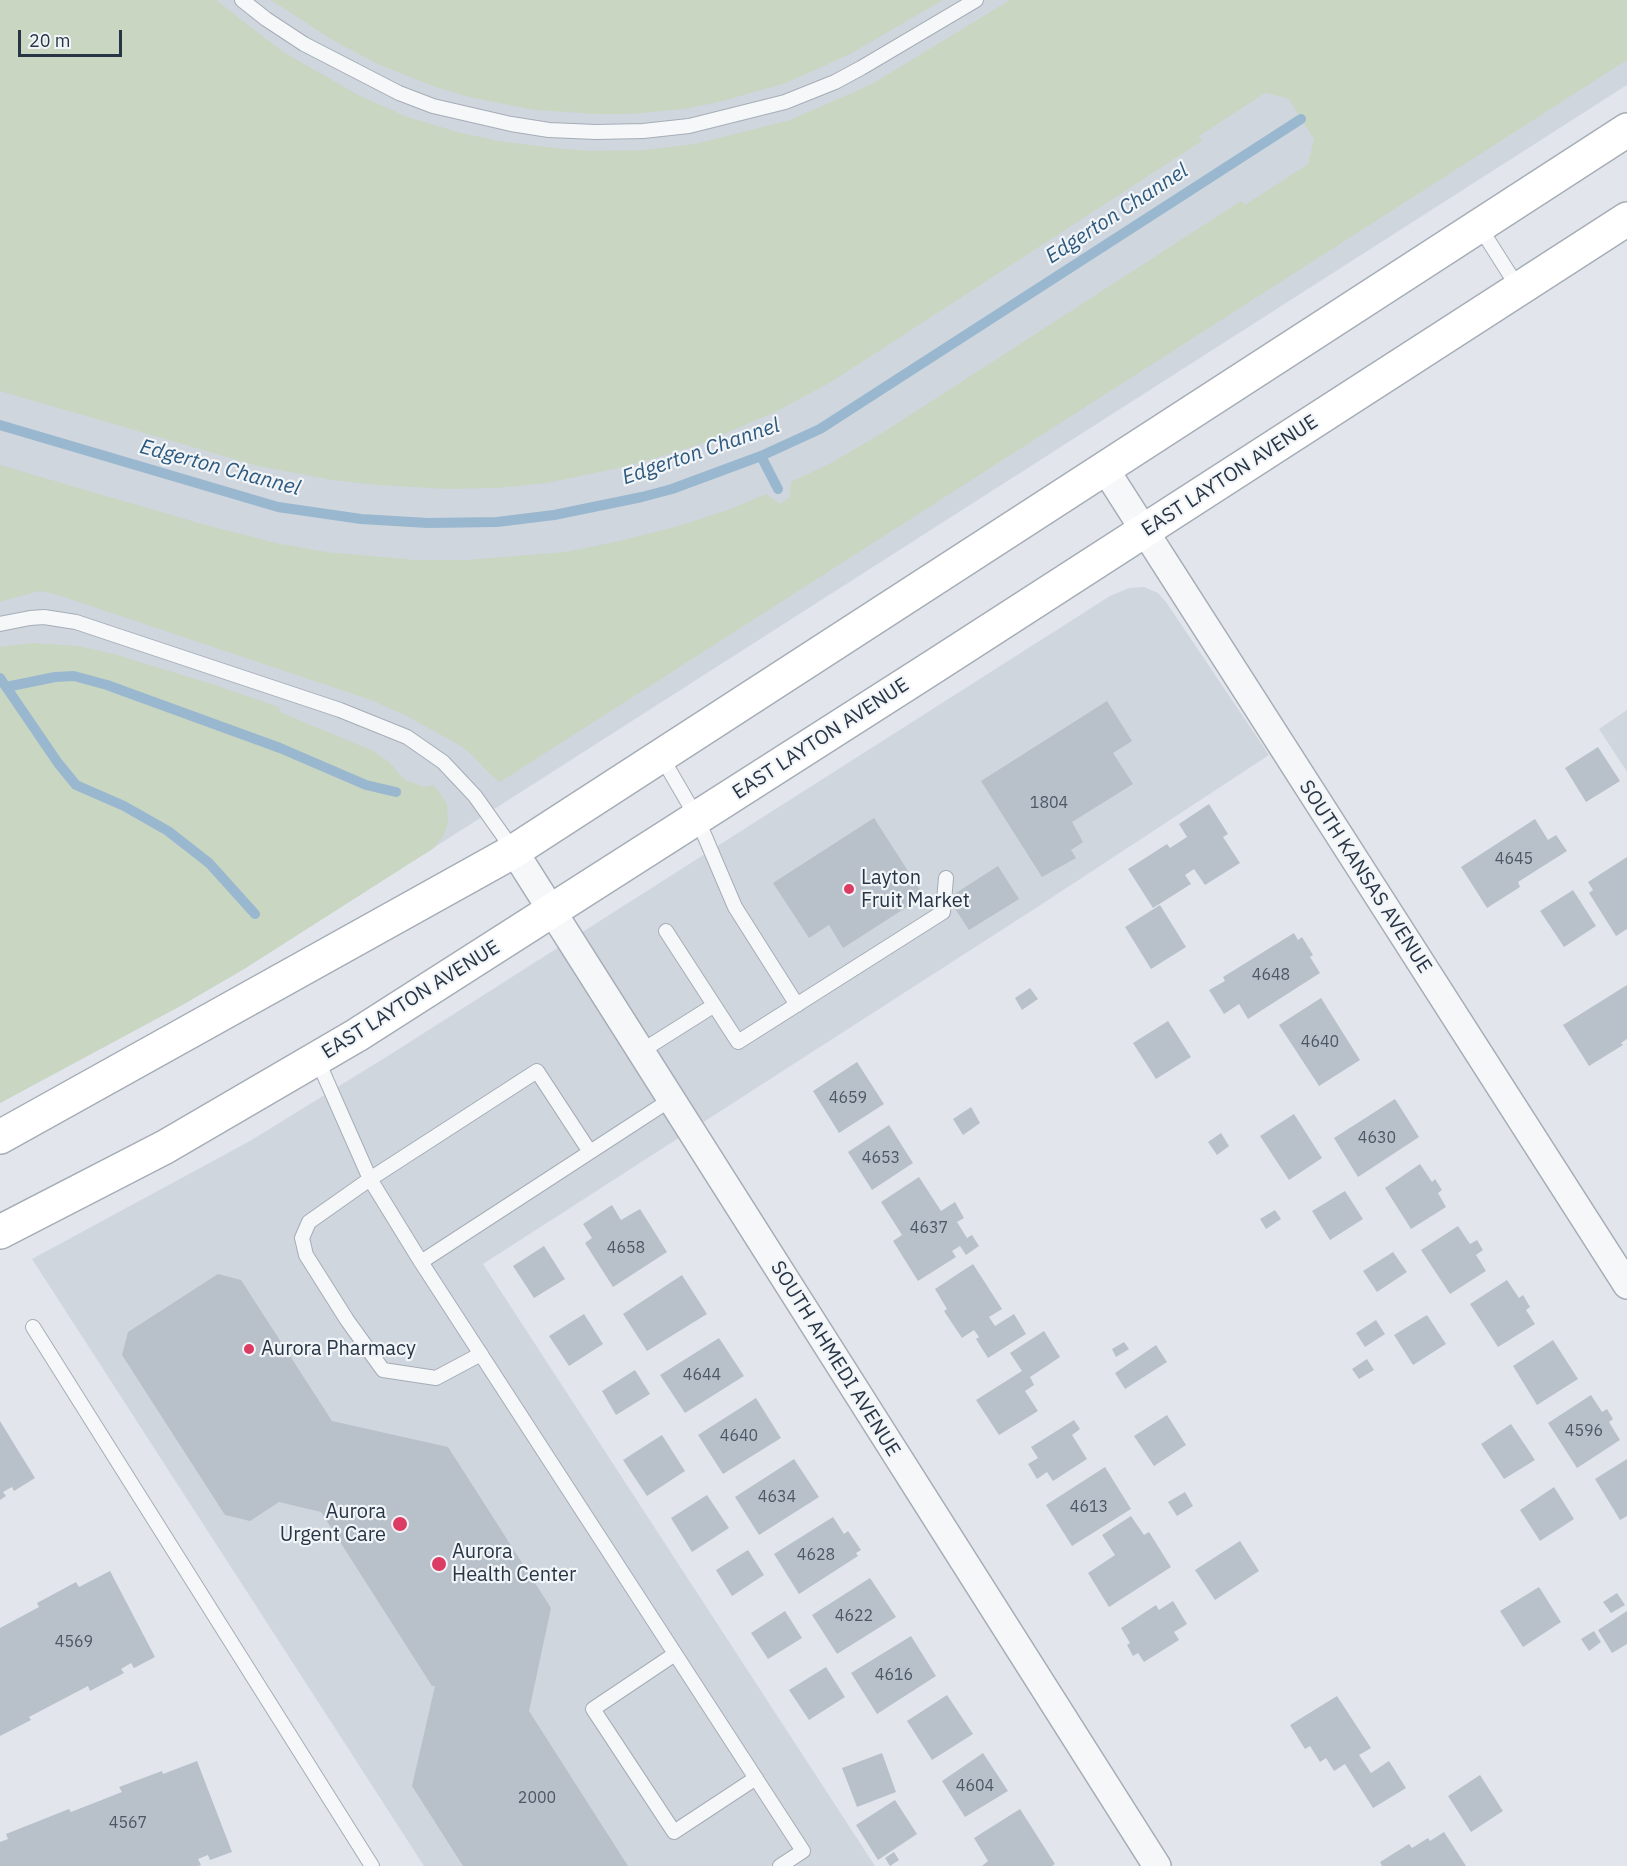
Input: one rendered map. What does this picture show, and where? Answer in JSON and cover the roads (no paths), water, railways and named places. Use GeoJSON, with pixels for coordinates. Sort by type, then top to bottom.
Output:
{"type":"FeatureCollection","features":[{"type":"Feature","properties":{"kind":"main road"},"geometry":{"type":"LineString","coordinates":[[0,1137],[514,851],[1627,130]]}},
{"type":"Feature","properties":{"kind":"main road","name":"EAST LAYTON AVENUE"},"geometry":{"type":"LineString","coordinates":[[0,1232],[165,1147],[317,1059],[552,912],[1627,219]]}},
{"type":"Feature","properties":{"kind":"street","name":"SOUTH KANSAS AVENUE"},"geometry":{"type":"LineString","coordinates":[[1105,469],[1627,1285]]}},
{"type":"Feature","properties":{"kind":"street","name":"SOUTH AHMEDI AVENUE"},"geometry":{"type":"LineString","coordinates":[[514,851],[1157,1866]]}},
{"type":"Feature","properties":{"kind":"lane"},"geometry":{"type":"LineString","coordinates":[[242,0],[304,44],[399,93],[433,106],[549,130],[596,132],[643,131],[689,126],[785,102],[835,82],[976,0]]}},
{"type":"Feature","properties":{"kind":"lane"},"geometry":{"type":"LineString","coordinates":[[1479,226],[1519,289]]}},
{"type":"Feature","properties":{"kind":"lane"},"geometry":{"type":"LineString","coordinates":[[0,624],[44,617],[76,622],[340,710],[407,737],[443,762],[475,796],[514,851]]}},
{"type":"Feature","properties":{"kind":"lane"},"geometry":{"type":"LineString","coordinates":[[661,756],[697,818],[735,908],[797,1005]]}},
{"type":"Feature","properties":{"kind":"lane"},"geometry":{"type":"LineString","coordinates":[[666,932],[738,1042],[943,912],[946,878]]}},
{"type":"Feature","properties":{"kind":"lane"},"geometry":{"type":"LineString","coordinates":[[640,1052],[713,1006]]}},
{"type":"Feature","properties":{"kind":"lane"},"geometry":{"type":"LineString","coordinates":[[317,1059],[370,1179],[421,1262],[803,1851],[780,1866]]}},
{"type":"Feature","properties":{"kind":"lane"},"geometry":{"type":"LineString","coordinates":[[481,1354],[436,1378],[383,1370],[347,1320],[306,1255],[302,1238],[309,1222],[370,1179],[537,1071],[590,1152]]}},
{"type":"Feature","properties":{"kind":"lane"},"geometry":{"type":"LineString","coordinates":[[421,1262],[670,1100]]}},
{"type":"Feature","properties":{"kind":"lane"},"geometry":{"type":"LineString","coordinates":[[33,1328],[372,1866]]}},
{"type":"Feature","properties":{"kind":"lane"},"geometry":{"type":"LineString","coordinates":[[675,1654],[593,1709],[674,1832],[756,1778]]}},
{"type":"Feature","properties":{"kind":"waterway","name":"Edgerton Channel"},"geometry":{"type":"LineString","coordinates":[[0,425],[278,507],[361,519],[428,523],[497,522],[554,515],[642,497],[672,489],[761,456],[820,429],[1301,119]]}},
{"type":"Feature","properties":{"kind":"waterway"},"geometry":{"type":"LineString","coordinates":[[761,456],[778,489]]}},
{"type":"Feature","properties":{"kind":"waterway"},"geometry":{"type":"LineString","coordinates":[[6,687],[55,677],[74,676],[107,685],[280,748],[366,785],[396,792]]}},
{"type":"Feature","properties":{"kind":"waterway"},"geometry":{"type":"LineString","coordinates":[[0,678],[58,763],[76,785],[124,806],[168,831],[209,863],[255,914]]}},
{"type":"Feature","properties":{"kind":"place","name":"Layton Fruit Market"},"geometry":{"type":"Point","coordinates":[849,889]}},
{"type":"Feature","properties":{"kind":"place","name":"Aurora Pharmacy"},"geometry":{"type":"Point","coordinates":[249,1349]}},
{"type":"Feature","properties":{"kind":"place","name":"Aurora Urgent Care"},"geometry":{"type":"Point","coordinates":[400,1524]}},
{"type":"Feature","properties":{"kind":"place","name":"Aurora Health Center"},"geometry":{"type":"Point","coordinates":[439,1564]}}]}
